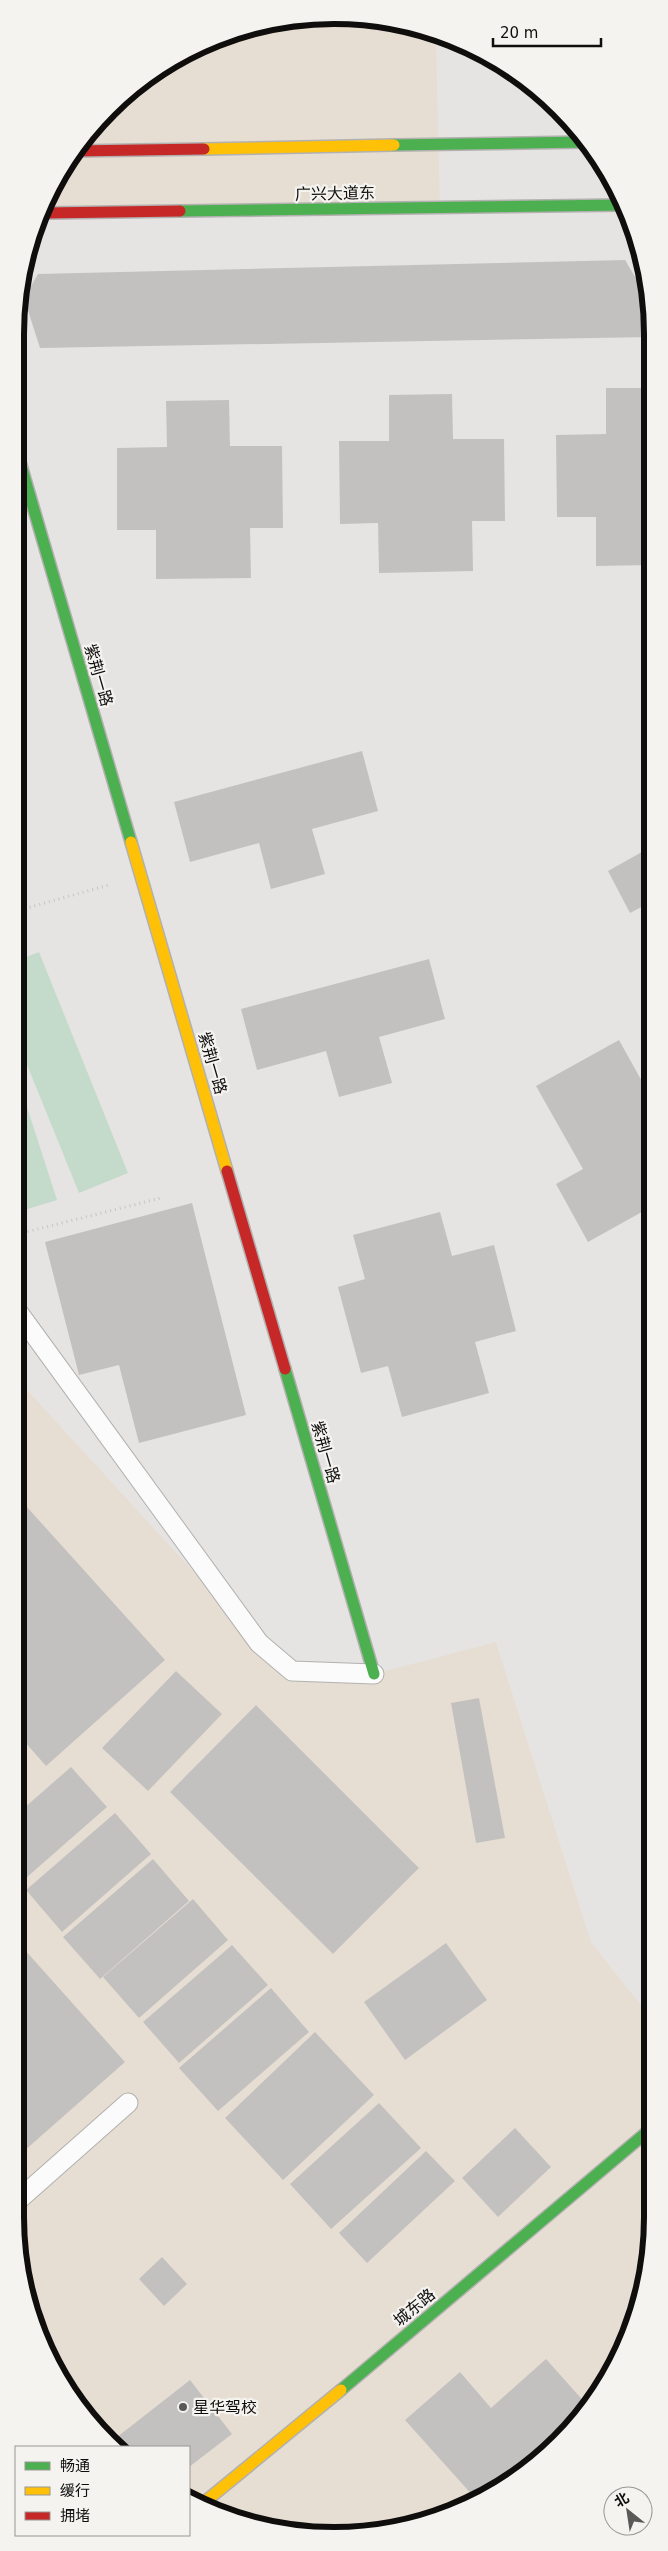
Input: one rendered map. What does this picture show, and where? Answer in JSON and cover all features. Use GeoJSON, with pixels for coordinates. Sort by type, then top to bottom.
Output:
{"type":"FeatureCollection","features":[{"type":"Feature","properties":{"kind":"main road"},"geometry":{"type":"LineString","coordinates":[[84,151],[578,142]]}},
{"type":"Feature","properties":{"kind":"main road","name":"广兴大道东"},"geometry":{"type":"LineString","coordinates":[[48,213],[617,206]]}},
{"type":"Feature","properties":{"kind":"main road","name":"紫荆一路"},"geometry":{"type":"LineString","coordinates":[[24,476],[374,1674]]}},
{"type":"Feature","properties":{"kind":"main road","name":"城东路"},"geometry":{"type":"LineString","coordinates":[[207,2500],[332,2398],[644,2135]]}},
{"type":"Feature","properties":{"kind":"lane"},"geometry":{"type":"LineString","coordinates":[[24,1320],[259,1643],[292,1671],[374,1674]]}},
{"type":"Feature","properties":{"kind":"lane"},"geometry":{"type":"LineString","coordinates":[[24,2195],[128,2103]]}},
{"type":"Feature","properties":{"kind":"path"},"geometry":{"type":"LineString","coordinates":[[24,909],[115,883]]}},
{"type":"Feature","properties":{"kind":"path"},"geometry":{"type":"LineString","coordinates":[[24,1232],[161,1198]]}},
{"type":"Feature","properties":{"kind":"shaded area"},"geometry":{"type":"Polygon","coordinates":[[[314,24],[374,26],[436,41],[440,208],[48,213],[65,179],[88,145],[129,101],[145,88],[179,65],[215,47],[254,34],[314,24]]]}},
{"type":"Feature","properties":{"kind":"shaded area"},"geometry":{"type":"Polygon","coordinates":[[[24,1387],[259,1643],[292,1671],[374,1674],[496,1642],[591,1942],[644,2009],[644,2237],[634,2297],[621,2336],[603,2372],[567,2422],[523,2463],[489,2486],[453,2504],[414,2517],[354,2527],[294,2525],[234,2511],[190,2492],[190,2446],[125,2446],[88,2406],[65,2372],[47,2336],[34,2297],[24,2237],[24,1387]]]}},
{"type":"Feature","properties":{"kind":"green space"},"geometry":{"type":"Polygon","coordinates":[[[39,952],[128,1173],[79,1193],[24,1057],[24,958],[39,952]]]}},
{"type":"Feature","properties":{"kind":"green space"},"geometry":{"type":"Polygon","coordinates":[[[24,1098],[57,1200],[24,1210],[24,1098]]]}},
{"type":"Feature","properties":{"kind":"building"},"geometry":{"type":"Polygon","coordinates":[[[625,260],[640,286],[644,314],[644,337],[40,348],[25,302],[26,295],[38,274],[625,260]]]}},
{"type":"Feature","properties":{"kind":"building"},"geometry":{"type":"Polygon","coordinates":[[[606,388],[644,388],[644,565],[596,566],[596,517],[557,517],[556,435],[606,434],[606,388]]]}},
{"type":"Feature","properties":{"kind":"building"},"geometry":{"type":"Polygon","coordinates":[[[452,394],[453,439],[504,439],[505,521],[472,521],[473,571],[379,573],[378,523],[340,524],[339,441],[389,441],[389,395],[452,394]]]}},
{"type":"Feature","properties":{"kind":"building"},"geometry":{"type":"Polygon","coordinates":[[[229,400],[230,446],[282,446],[283,528],[250,528],[251,578],[156,579],[156,530],[117,530],[117,448],[167,447],[166,401],[229,400]]]}},
{"type":"Feature","properties":{"kind":"building"},"geometry":{"type":"Polygon","coordinates":[[[362,751],[378,811],[312,829],[325,874],[271,889],[259,843],[190,862],[174,802],[362,751]]]}},
{"type":"Feature","properties":{"kind":"building"},"geometry":{"type":"Polygon","coordinates":[[[644,851],[644,906],[630,913],[608,871],[644,851]]]}},
{"type":"Feature","properties":{"kind":"building"},"geometry":{"type":"Polygon","coordinates":[[[429,959],[445,1019],[379,1037],[392,1083],[339,1097],[326,1051],[257,1070],[241,1009],[429,959]]]}},
{"type":"Feature","properties":{"kind":"building"},"geometry":{"type":"Polygon","coordinates":[[[619,1040],[644,1085],[644,1211],[588,1242],[556,1184],[583,1169],[536,1086],[619,1040]]]}},
{"type":"Feature","properties":{"kind":"building"},"geometry":{"type":"Polygon","coordinates":[[[192,1203],[246,1415],[139,1443],[119,1365],[79,1375],[45,1242],[192,1203]]]}},
{"type":"Feature","properties":{"kind":"building"},"geometry":{"type":"Polygon","coordinates":[[[440,1212],[452,1256],[494,1245],[516,1331],[475,1342],[489,1393],[402,1417],[388,1366],[361,1373],[338,1287],[365,1279],[353,1235],[440,1212]]]}},
{"type":"Feature","properties":{"kind":"building"},"geometry":{"type":"Polygon","coordinates":[[[24,1504],[165,1660],[46,1766],[24,1741],[24,1504]]]}},
{"type":"Feature","properties":{"kind":"building"},"geometry":{"type":"Polygon","coordinates":[[[176,1671],[222,1714],[148,1791],[102,1748],[176,1671]]]}},
{"type":"Feature","properties":{"kind":"building"},"geometry":{"type":"Polygon","coordinates":[[[479,1698],[505,1838],[476,1843],[451,1703],[479,1698]]]}},
{"type":"Feature","properties":{"kind":"building"},"geometry":{"type":"Polygon","coordinates":[[[256,1705],[419,1868],[333,1954],[170,1792],[256,1705]]]}},
{"type":"Feature","properties":{"kind":"building"},"geometry":{"type":"Polygon","coordinates":[[[71,1767],[107,1807],[24,1880],[24,1808],[71,1767]]]}},
{"type":"Feature","properties":{"kind":"building"},"geometry":{"type":"Polygon","coordinates":[[[115,1813],[151,1854],[62,1932],[26,1890],[115,1813]]]}},
{"type":"Feature","properties":{"kind":"building"},"geometry":{"type":"Polygon","coordinates":[[[153,1859],[189,1901],[100,1979],[63,1937],[153,1859]]]}},
{"type":"Feature","properties":{"kind":"building"},"geometry":{"type":"Polygon","coordinates":[[[193,1899],[228,1940],[139,2018],[103,1977],[193,1899]]]}},
{"type":"Feature","properties":{"kind":"building"},"geometry":{"type":"Polygon","coordinates":[[[446,1943],[487,2000],[405,2060],[364,2002],[446,1943]]]}},
{"type":"Feature","properties":{"kind":"building"},"geometry":{"type":"Polygon","coordinates":[[[232,1945],[268,1985],[179,2063],[143,2022],[232,1945]]]}},
{"type":"Feature","properties":{"kind":"building"},"geometry":{"type":"Polygon","coordinates":[[[24,1949],[125,2062],[24,2151],[24,1949]]]}},
{"type":"Feature","properties":{"kind":"building"},"geometry":{"type":"Polygon","coordinates":[[[271,1988],[309,2032],[218,2111],[179,2068],[271,1988]]]}},
{"type":"Feature","properties":{"kind":"building"},"geometry":{"type":"Polygon","coordinates":[[[315,2032],[374,2095],[283,2180],[225,2118],[315,2032]]]}},
{"type":"Feature","properties":{"kind":"building"},"geometry":{"type":"Polygon","coordinates":[[[379,2103],[421,2148],[331,2229],[290,2184],[379,2103]]]}},
{"type":"Feature","properties":{"kind":"building"},"geometry":{"type":"Polygon","coordinates":[[[515,2128],[551,2167],[498,2217],[462,2178],[515,2128]]]}},
{"type":"Feature","properties":{"kind":"building"},"geometry":{"type":"Polygon","coordinates":[[[426,2151],[455,2181],[367,2263],[339,2233],[426,2151]]]}},
{"type":"Feature","properties":{"kind":"building"},"geometry":{"type":"Polygon","coordinates":[[[162,2257],[187,2284],[164,2306],[139,2279],[162,2257]]]}},
{"type":"Feature","properties":{"kind":"building"},"geometry":{"type":"Polygon","coordinates":[[[546,2359],[584,2401],[567,2422],[539,2450],[506,2475],[472,2495],[405,2420],[460,2372],[491,2408],[546,2359]]]}},
{"type":"Feature","properties":{"kind":"building","name":"星华驾校"},"geometry":{"type":"Polygon","coordinates":[[[190,2380],[232,2434],[190,2466],[190,2446],[125,2446],[116,2437],[190,2380]]]}},
{"type":"Feature","properties":{"kind":"traffic: fast"},"geometry":{"type":"LineString","coordinates":[[394,145],[578,142]]}},
{"type":"Feature","properties":{"kind":"traffic: fast"},"geometry":{"type":"LineString","coordinates":[[180,211],[616,205]]}},
{"type":"Feature","properties":{"kind":"traffic: fast"},"geometry":{"type":"LineString","coordinates":[[24,476],[131,842]]}},
{"type":"Feature","properties":{"kind":"traffic: fast"},"geometry":{"type":"LineString","coordinates":[[285,1369],[374,1674]]}},
{"type":"Feature","properties":{"kind":"traffic: fast"},"geometry":{"type":"LineString","coordinates":[[341,2390],[644,2135]]}},
{"type":"Feature","properties":{"kind":"traffic: slow"},"geometry":{"type":"LineString","coordinates":[[204,149],[394,145]]}},
{"type":"Feature","properties":{"kind":"traffic: slow"},"geometry":{"type":"LineString","coordinates":[[131,842],[227,1171]]}},
{"type":"Feature","properties":{"kind":"traffic: slow"},"geometry":{"type":"LineString","coordinates":[[207,2500],[341,2390]]}},
{"type":"Feature","properties":{"kind":"traffic: jam"},"geometry":{"type":"LineString","coordinates":[[84,151],[204,149]]}},
{"type":"Feature","properties":{"kind":"traffic: jam"},"geometry":{"type":"LineString","coordinates":[[48,213],[180,211]]}},
{"type":"Feature","properties":{"kind":"traffic: jam"},"geometry":{"type":"LineString","coordinates":[[227,1171],[285,1369]]}},
{"type":"Feature","properties":{"kind":"place","name":"星华驾校"},"geometry":{"type":"Point","coordinates":[183,2407]}}]}
